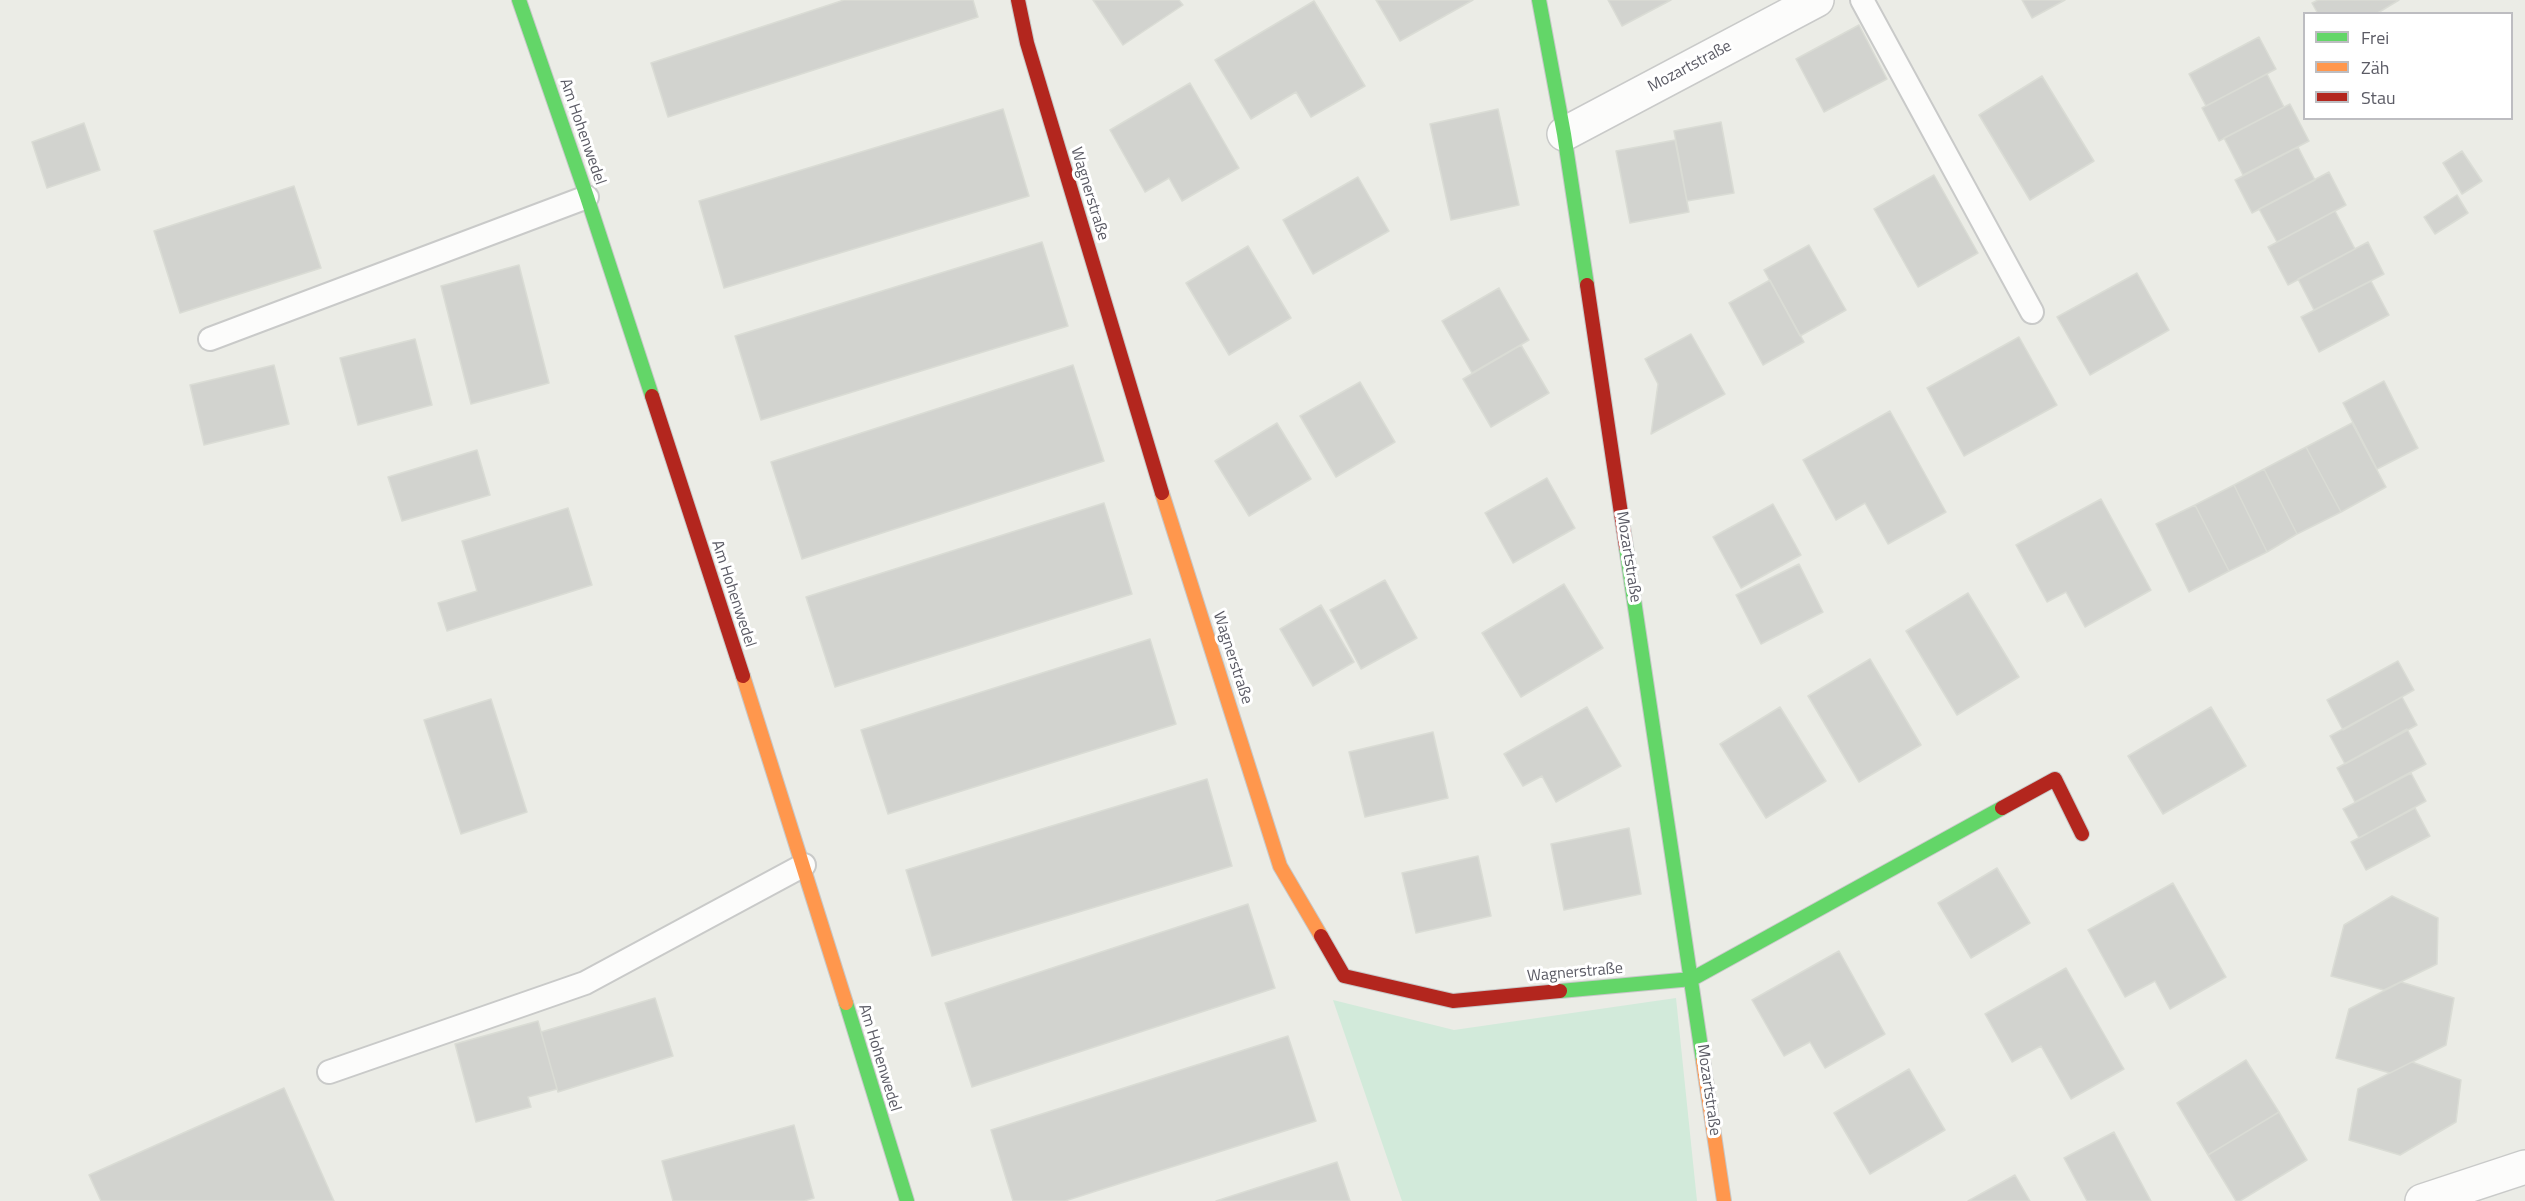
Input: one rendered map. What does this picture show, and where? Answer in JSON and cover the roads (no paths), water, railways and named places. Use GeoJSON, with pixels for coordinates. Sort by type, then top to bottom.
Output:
{"type":"FeatureCollection","features":[{"type":"Feature","properties":{"kind":"street","name":"Am Hohenwedel"},"geometry":{"type":"LineString","coordinates":[[519,0],[587,197],[804,865],[907,1201]]}},
{"type":"Feature","properties":{"kind":"street","name":"Wagnerstraße"},"geometry":{"type":"LineString","coordinates":[[1018,0],[1027,43],[1145,439],[1280,866],[1344,976],[1453,1001],[1692,979]]}},
{"type":"Feature","properties":{"kind":"street","name":"Mozartstraße"},"geometry":{"type":"LineString","coordinates":[[1539,0],[1564,134],[1724,1201]]}},
{"type":"Feature","properties":{"kind":"street","name":"Mozartstraße"},"geometry":{"type":"LineString","coordinates":[[1564,134],[1816,0]]}},
{"type":"Feature","properties":{"kind":"street"},"geometry":{"type":"LineString","coordinates":[[1692,979],[2055,779],[2082,834]]}},
{"type":"Feature","properties":{"kind":"street"},"geometry":{"type":"LineString","coordinates":[[2422,1201],[2525,1167]]}},
{"type":"Feature","properties":{"kind":"lane"},"geometry":{"type":"LineString","coordinates":[[1862,0],[2032,312]]}},
{"type":"Feature","properties":{"kind":"lane"},"geometry":{"type":"LineString","coordinates":[[210,339],[587,197]]}},
{"type":"Feature","properties":{"kind":"lane"},"geometry":{"type":"LineString","coordinates":[[329,1072],[585,983],[804,865]]}}]}
